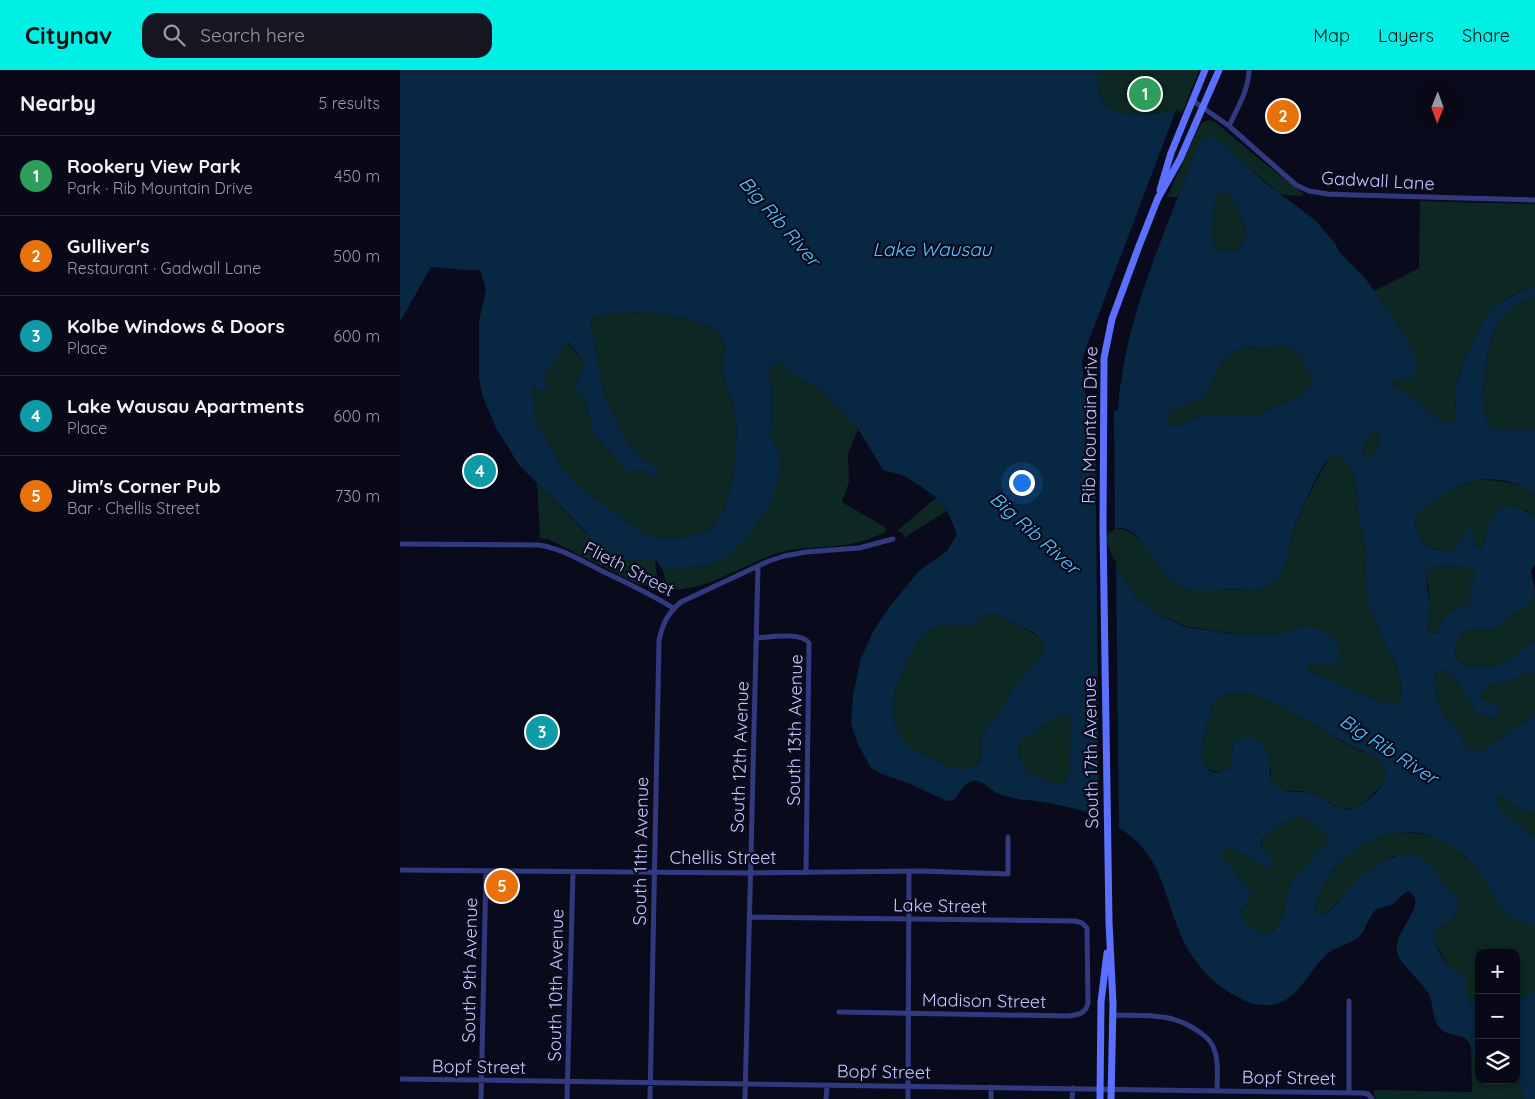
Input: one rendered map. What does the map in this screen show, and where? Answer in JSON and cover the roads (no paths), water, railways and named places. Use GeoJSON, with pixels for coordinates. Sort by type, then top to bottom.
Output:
{"type":"FeatureCollection","features":[{"type":"Feature","properties":{"kind":"main road","name":"Rib Mountain Drive"},"geometry":{"type":"LineString","coordinates":[[1104,572],[1103,391],[1104,358],[1110,323],[1158,198],[1166,167],[1205,70]]}},
{"type":"Feature","properties":{"kind":"main road","name":"Rib Mountain Drive"},"geometry":{"type":"LineString","coordinates":[[1158,198],[1180,159],[1219,70]]}},
{"type":"Feature","properties":{"kind":"main road","name":"South 17th Avenue"},"geometry":{"type":"LineString","coordinates":[[1104,572],[1107,838],[1112,1014],[1111,1099]]}},
{"type":"Feature","properties":{"kind":"main road","name":"South 17th Avenue"},"geometry":{"type":"LineString","coordinates":[[1100,1099],[1102,996],[1109,932]]}},
{"type":"Feature","properties":{"kind":"street"},"geometry":{"type":"LineString","coordinates":[[1229,126],[1242,97],[1249,77],[1249,70]]}},
{"type":"Feature","properties":{"kind":"street","name":"Gadwall Lane"},"geometry":{"type":"LineString","coordinates":[[1192,100],[1229,126],[1292,182],[1309,191],[1328,194],[1535,200]]}},
{"type":"Feature","properties":{"kind":"street","name":"Flieth Street"},"geometry":{"type":"LineString","coordinates":[[400,544],[547,546],[582,559],[674,608],[689,597],[758,566],[795,554],[859,548],[893,539]]}},
{"type":"Feature","properties":{"kind":"street","name":"South 12th Avenue"},"geometry":{"type":"LineString","coordinates":[[745,1099],[758,566]]}},
{"type":"Feature","properties":{"kind":"street","name":"South 11th Avenue"},"geometry":{"type":"LineString","coordinates":[[650,1099],[659,641],[665,620],[674,608]]}},
{"type":"Feature","properties":{"kind":"street","name":"South 13th Avenue"},"geometry":{"type":"LineString","coordinates":[[757,638],[799,636],[806,638],[809,643],[806,872]]}},
{"type":"Feature","properties":{"kind":"street","name":"Chellis Street"},"geometry":{"type":"LineString","coordinates":[[400,870],[750,873],[910,871],[1008,874],[1008,837]]}},
{"type":"Feature","properties":{"kind":"street","name":"South 9th Avenue"},"geometry":{"type":"LineString","coordinates":[[481,1099],[486,871]]}},
{"type":"Feature","properties":{"kind":"street"},"geometry":{"type":"LineString","coordinates":[[908,1099],[910,871]]}},
{"type":"Feature","properties":{"kind":"street","name":"South 10th Avenue"},"geometry":{"type":"LineString","coordinates":[[567,1099],[572,872]]}},
{"type":"Feature","properties":{"kind":"street","name":"Lake Street"},"geometry":{"type":"LineString","coordinates":[[749,917],[1080,922],[1088,930],[1088,969]]}},
{"type":"Feature","properties":{"kind":"street","name":"Madison Street"},"geometry":{"type":"LineString","coordinates":[[839,1012],[1068,1016],[1085,1011],[1088,1007],[1088,969]]}},
{"type":"Feature","properties":{"kind":"street"},"geometry":{"type":"LineString","coordinates":[[1349,1001],[1349,1092]]}},
{"type":"Feature","properties":{"kind":"street"},"geometry":{"type":"LineString","coordinates":[[1112,1014],[1171,1017],[1195,1028],[1203,1034],[1215,1049],[1217,1058],[1217,1090]]}},
{"type":"Feature","properties":{"kind":"street","name":"Bopf Street"},"geometry":{"type":"LineString","coordinates":[[400,1079],[1349,1092],[1370,1097]]}},
{"type":"Feature","properties":{"kind":"street"},"geometry":{"type":"LineString","coordinates":[[826,1099],[827,1086]]}},
{"type":"Feature","properties":{"kind":"street"},"geometry":{"type":"LineString","coordinates":[[991,1099],[992,1087]]}},
{"type":"Feature","properties":{"kind":"street"},"geometry":{"type":"LineString","coordinates":[[1072,1099],[1073,1088]]}},
{"type":"Feature","properties":{"kind":"street"},"geometry":{"type":"LineString","coordinates":[[1293,1091],[1293,1099]]}},
{"type":"Feature","properties":{"kind":"water"},"geometry":{"type":"Polygon","coordinates":[[[400,70],[1104,70],[1097,72],[1099,93],[1105,104],[1113,110],[1123,113],[1146,114],[1176,110],[1082,361],[1085,393],[1093,402],[1097,412],[1118,410],[1129,342],[1148,275],[1199,144],[1208,136],[1220,142],[1263,181],[1315,220],[1335,243],[1339,252],[1365,278],[1401,329],[1415,358],[1417,369],[1413,378],[1395,379],[1392,382],[1393,385],[1418,402],[1440,421],[1448,423],[1456,417],[1455,393],[1457,382],[1468,351],[1487,313],[1496,305],[1520,291],[1535,287],[1535,297],[1513,306],[1505,314],[1492,337],[1485,374],[1484,401],[1489,423],[1494,430],[1535,430],[1535,495],[1523,487],[1502,480],[1480,480],[1455,489],[1436,499],[1421,511],[1415,523],[1418,534],[1425,544],[1450,552],[1457,547],[1466,530],[1470,528],[1473,532],[1474,546],[1481,549],[1489,522],[1500,508],[1518,508],[1535,516],[1535,564],[1531,571],[1535,590],[1533,599],[1496,628],[1467,630],[1460,637],[1455,653],[1457,659],[1468,666],[1490,667],[1507,661],[1535,640],[1535,673],[1528,673],[1517,679],[1493,684],[1485,689],[1481,693],[1483,699],[1500,707],[1498,715],[1489,717],[1477,714],[1459,683],[1444,669],[1439,669],[1436,673],[1435,684],[1443,714],[1467,745],[1476,752],[1480,752],[1535,715],[1535,812],[1521,810],[1503,795],[1496,799],[1506,816],[1535,837],[1535,926],[1516,919],[1505,912],[1482,876],[1457,850],[1427,835],[1410,832],[1394,833],[1377,838],[1360,846],[1344,858],[1325,882],[1314,910],[1318,915],[1328,912],[1356,881],[1375,867],[1396,856],[1407,854],[1417,856],[1426,861],[1435,871],[1446,890],[1458,894],[1459,897],[1454,918],[1435,931],[1433,939],[1447,964],[1466,980],[1466,995],[1468,998],[1471,1002],[1475,1000],[1475,1057],[1468,1041],[1443,1031],[1439,1027],[1436,1023],[1429,994],[1400,959],[1397,950],[1398,941],[1415,904],[1414,897],[1408,891],[1392,905],[1376,910],[1358,938],[1328,953],[1300,987],[1286,1000],[1277,1004],[1257,1005],[1223,988],[1199,966],[1182,938],[1161,880],[1150,858],[1133,838],[1111,823],[1087,812],[1006,796],[975,781],[966,784],[954,800],[947,801],[871,768],[858,744],[851,724],[853,695],[861,658],[874,630],[890,606],[919,571],[947,551],[957,535],[940,501],[906,477],[884,471],[858,429],[817,387],[796,376],[783,364],[774,363],[768,372],[771,384],[772,429],[769,434],[781,456],[779,476],[771,503],[753,530],[729,555],[706,566],[663,570],[655,559],[623,559],[599,545],[519,465],[496,428],[483,397],[479,379],[479,321],[486,290],[480,270],[431,267],[400,322],[400,70]],[[1224,192],[1217,194],[1214,202],[1213,243],[1220,250],[1236,252],[1246,238],[1246,231],[1237,203],[1224,192]],[[649,312],[611,313],[592,317],[590,322],[605,397],[626,441],[640,458],[652,464],[660,477],[654,478],[641,469],[629,474],[593,433],[586,402],[575,389],[585,363],[568,342],[543,377],[548,386],[540,392],[531,385],[536,422],[562,468],[581,488],[641,532],[658,538],[675,539],[709,530],[723,513],[733,478],[737,430],[733,406],[721,368],[725,349],[721,337],[713,328],[685,318],[649,312]],[[1284,344],[1271,349],[1247,347],[1236,350],[1219,366],[1204,396],[1175,410],[1169,415],[1167,420],[1169,425],[1183,424],[1206,415],[1257,415],[1304,394],[1313,378],[1301,359],[1289,346],[1284,344]],[[1378,432],[1370,434],[1363,452],[1365,458],[1368,459],[1377,450],[1381,437],[1378,432]],[[1336,455],[1329,458],[1310,490],[1297,520],[1284,567],[1275,581],[1264,588],[1187,589],[1175,584],[1145,546],[1127,530],[1117,528],[1106,532],[1104,541],[1108,555],[1137,599],[1160,615],[1185,627],[1245,636],[1271,636],[1307,626],[1320,629],[1336,640],[1340,649],[1339,660],[1335,665],[1310,664],[1307,667],[1308,671],[1362,695],[1396,705],[1401,700],[1402,686],[1394,659],[1384,642],[1368,604],[1365,588],[1366,553],[1358,513],[1356,483],[1353,472],[1342,456],[1336,455]],[[1435,566],[1427,571],[1429,610],[1427,627],[1430,633],[1436,633],[1447,614],[1470,604],[1472,600],[1469,587],[1475,577],[1475,571],[1466,567],[1435,566]],[[993,613],[970,625],[941,625],[927,632],[911,653],[898,681],[894,697],[893,714],[898,733],[902,739],[909,746],[928,758],[958,769],[971,767],[982,759],[980,741],[982,735],[996,717],[1017,683],[1041,657],[1044,649],[1043,641],[1033,632],[993,613]],[[1231,693],[1220,697],[1212,705],[1201,756],[1205,765],[1212,772],[1225,771],[1229,768],[1234,741],[1246,737],[1256,740],[1265,748],[1269,760],[1271,779],[1279,788],[1288,791],[1311,793],[1334,806],[1346,810],[1359,806],[1372,797],[1385,780],[1386,775],[1383,765],[1367,753],[1277,704],[1250,694],[1231,693]],[[1061,713],[1021,741],[1018,749],[1019,757],[1023,765],[1037,777],[1054,783],[1062,783],[1067,780],[1070,775],[1071,721],[1067,714],[1061,713]],[[1299,816],[1274,829],[1263,838],[1262,848],[1270,857],[1273,865],[1267,868],[1233,848],[1229,847],[1221,854],[1221,858],[1247,885],[1251,892],[1249,901],[1240,911],[1242,917],[1252,929],[1262,933],[1273,931],[1282,917],[1290,884],[1330,838],[1303,816],[1299,816]]]}},
{"type":"Feature","properties":{"kind":"water"},"geometry":{"type":"Polygon","coordinates":[[[1535,991],[1535,1099],[1525,1099],[1520,1083],[1520,999],[1535,991]]]}},
{"type":"Feature","properties":{"kind":"place","name":"Rookery View Park"},"geometry":{"type":"Point","coordinates":[1145,94]}},
{"type":"Feature","properties":{"kind":"place","name":"Gulliver's"},"geometry":{"type":"Point","coordinates":[1283,116]}},
{"type":"Feature","properties":{"kind":"place","name":"Lake Wausau Apartments"},"geometry":{"type":"Point","coordinates":[480,471]}},
{"type":"Feature","properties":{"kind":"place","name":"Kolbe Windows & Doors"},"geometry":{"type":"Point","coordinates":[542,732]}},
{"type":"Feature","properties":{"kind":"place","name":"Jim's Corner Pub"},"geometry":{"type":"Point","coordinates":[502,886]}},
{"type":"Feature","properties":{"kind":"water label","name":"Big Rib River"},"geometry":{"type":"Point","coordinates":[780,221]}},
{"type":"Feature","properties":{"kind":"water label","name":"Lake Wausau"},"geometry":{"type":"Point","coordinates":[932,249]}},
{"type":"Feature","properties":{"kind":"water label","name":"Big Rib River"},"geometry":{"type":"Point","coordinates":[1035,533]}},
{"type":"Feature","properties":{"kind":"water label","name":"Big Rib River"},"geometry":{"type":"Point","coordinates":[1389,749]}}]}
